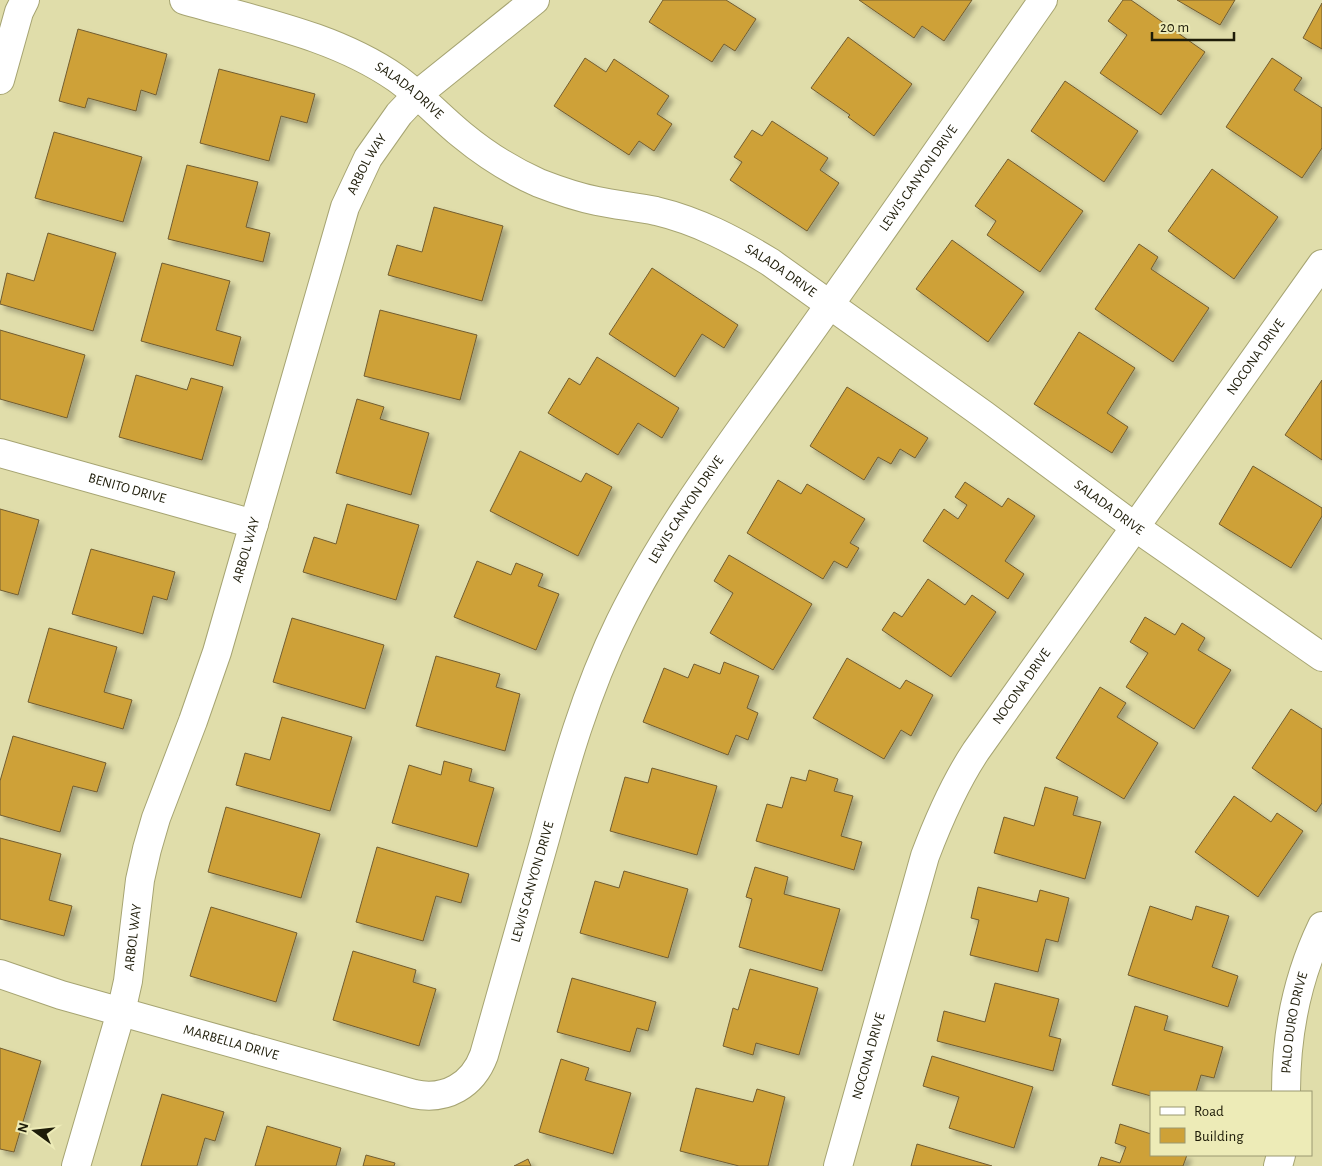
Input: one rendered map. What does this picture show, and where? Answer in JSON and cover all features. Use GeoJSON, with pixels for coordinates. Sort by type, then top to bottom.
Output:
{"type":"FeatureCollection","features":[{"type":"Feature","properties":{"kind":"street"},"geometry":{"type":"LineString","coordinates":[[0,80],[24,0]]}},
{"type":"Feature","properties":{"kind":"street","name":"SALADA DRIVE"},"geometry":{"type":"LineString","coordinates":[[184,0],[327,42],[375,65],[418,94],[462,135],[486,153],[538,183],[596,201],[656,211],[686,220],[716,231],[744,246],[770,262],[984,414],[1135,527],[1322,657]]}},
{"type":"Feature","properties":{"kind":"street","name":"ARBOL WAY"},"geometry":{"type":"LineString","coordinates":[[76,1166],[128,982],[140,880],[147,849],[156,818],[217,652],[345,207],[368,158],[388,128],[418,94],[535,0]]}},
{"type":"Feature","properties":{"kind":"street","name":"LEWIS CANYON DRIVE"},"geometry":{"type":"LineString","coordinates":[[463,1086],[476,1072],[484,1055],[568,758],[598,670],[642,579],[668,535],[1043,0]]}},
{"type":"Feature","properties":{"kind":"street","name":"NOCONA DRIVE"},"geometry":{"type":"LineString","coordinates":[[838,1166],[925,856],[942,812],[964,770],[1322,264]]}},
{"type":"Feature","properties":{"kind":"street","name":"BENITO DRIVE"},"geometry":{"type":"LineString","coordinates":[[0,453],[254,524]]}},
{"type":"Feature","properties":{"kind":"street","name":"PALO DURO DRIVE"},"geometry":{"type":"LineString","coordinates":[[1286,1091],[1288,1050],[1293,1014],[1306,966],[1322,926]]}},
{"type":"Feature","properties":{"kind":"street","name":"MARBELLA DRIVE"},"geometry":{"type":"LineString","coordinates":[[0,974],[61,995],[423,1096],[448,1094],[463,1086]]}},
{"type":"Feature","properties":{"kind":"building"},"geometry":{"type":"Polygon","coordinates":[[[663,0],[726,0],[756,19],[735,51],[724,44],[712,62],[649,22],[663,0]]]}},
{"type":"Feature","properties":{"kind":"building"},"geometry":{"type":"Polygon","coordinates":[[[859,0],[972,0],[944,41],[922,26],[914,38],[859,0]]]}},
{"type":"Feature","properties":{"kind":"building"},"geometry":{"type":"Polygon","coordinates":[[[1123,0],[1131,0],[1205,52],[1161,115],[1100,73],[1127,35],[1108,21],[1123,0]]]}},
{"type":"Feature","properties":{"kind":"building"},"geometry":{"type":"Polygon","coordinates":[[[1177,0],[1235,0],[1220,25],[1177,0]]]}},
{"type":"Feature","properties":{"kind":"building"},"geometry":{"type":"Polygon","coordinates":[[[1322,3],[1322,49],[1303,38],[1322,3]]]}},
{"type":"Feature","properties":{"kind":"building"},"geometry":{"type":"Polygon","coordinates":[[[78,29],[167,54],[156,95],[141,90],[136,111],[88,98],[85,108],[59,101],[78,29]]]}},
{"type":"Feature","properties":{"kind":"building"},"geometry":{"type":"Polygon","coordinates":[[[848,37],[912,84],[874,136],[848,117],[850,115],[811,88],[848,37]]]}},
{"type":"Feature","properties":{"kind":"building"},"geometry":{"type":"Polygon","coordinates":[[[585,58],[606,72],[614,59],[669,96],[657,114],[672,124],[654,151],[639,141],[629,155],[554,106],[585,58]]]}},
{"type":"Feature","properties":{"kind":"building"},"geometry":{"type":"Polygon","coordinates":[[[1272,58],[1302,78],[1294,90],[1322,108],[1322,148],[1302,178],[1226,127],[1272,58]]]}},
{"type":"Feature","properties":{"kind":"building"},"geometry":{"type":"Polygon","coordinates":[[[219,69],[315,94],[307,123],[281,116],[269,161],[200,143],[219,69]]]}},
{"type":"Feature","properties":{"kind":"building"},"geometry":{"type":"Polygon","coordinates":[[[1065,81],[1138,131],[1104,182],[1031,131],[1065,81]]]}},
{"type":"Feature","properties":{"kind":"building"},"geometry":{"type":"Polygon","coordinates":[[[772,121],[828,158],[820,170],[839,183],[807,231],[730,180],[742,162],[734,157],[752,130],[762,136],[772,121]]]}},
{"type":"Feature","properties":{"kind":"building"},"geometry":{"type":"Polygon","coordinates":[[[54,132],[142,157],[123,222],[35,198],[54,132]]]}},
{"type":"Feature","properties":{"kind":"building"},"geometry":{"type":"Polygon","coordinates":[[[1008,159],[1083,211],[1040,272],[987,235],[996,221],[975,206],[1008,159]]]}},
{"type":"Feature","properties":{"kind":"building"},"geometry":{"type":"Polygon","coordinates":[[[187,165],[258,182],[246,227],[270,233],[263,262],[168,239],[187,165]]]}},
{"type":"Feature","properties":{"kind":"building"},"geometry":{"type":"Polygon","coordinates":[[[1212,169],[1278,217],[1234,279],[1168,231],[1212,169]]]}},
{"type":"Feature","properties":{"kind":"building"},"geometry":{"type":"Polygon","coordinates":[[[434,207],[503,226],[482,301],[388,275],[397,245],[422,252],[434,207]]]}},
{"type":"Feature","properties":{"kind":"building"},"geometry":{"type":"Polygon","coordinates":[[[48,233],[116,253],[93,331],[0,304],[7,273],[34,281],[48,233]]]}},
{"type":"Feature","properties":{"kind":"building"},"geometry":{"type":"Polygon","coordinates":[[[952,240],[1024,292],[988,342],[916,289],[952,240]]]}},
{"type":"Feature","properties":{"kind":"building"},"geometry":{"type":"Polygon","coordinates":[[[1139,244],[1158,257],[1151,269],[1209,308],[1173,362],[1095,309],[1139,244]]]}},
{"type":"Feature","properties":{"kind":"building"},"geometry":{"type":"Polygon","coordinates":[[[162,263],[230,281],[216,330],[241,337],[233,366],[141,341],[162,263]]]}},
{"type":"Feature","properties":{"kind":"building"},"geometry":{"type":"Polygon","coordinates":[[[652,268],[738,325],[724,348],[702,334],[675,377],[609,334],[652,268]]]}},
{"type":"Feature","properties":{"kind":"building"},"geometry":{"type":"Polygon","coordinates":[[[380,310],[477,335],[460,400],[364,376],[380,310]]]}},
{"type":"Feature","properties":{"kind":"building"},"geometry":{"type":"Polygon","coordinates":[[[0,330],[85,355],[67,418],[0,399],[0,330]]]}},
{"type":"Feature","properties":{"kind":"building"},"geometry":{"type":"Polygon","coordinates":[[[1079,332],[1135,368],[1107,413],[1128,427],[1112,453],[1034,404],[1079,332]]]}},
{"type":"Feature","properties":{"kind":"building"},"geometry":{"type":"Polygon","coordinates":[[[597,357],[679,408],[662,438],[638,423],[618,455],[548,413],[569,378],[580,385],[597,357]]]}},
{"type":"Feature","properties":{"kind":"building"},"geometry":{"type":"Polygon","coordinates":[[[136,375],[187,390],[191,378],[223,387],[202,460],[119,437],[136,375]]]}},
{"type":"Feature","properties":{"kind":"building"},"geometry":{"type":"Polygon","coordinates":[[[1322,380],[1322,460],[1285,435],[1322,380]]]}},
{"type":"Feature","properties":{"kind":"building"},"geometry":{"type":"Polygon","coordinates":[[[847,387],[928,438],[915,458],[900,449],[891,464],[878,457],[864,480],[810,446],[847,387]]]}},
{"type":"Feature","properties":{"kind":"building"},"geometry":{"type":"Polygon","coordinates":[[[357,399],[384,407],[380,419],[429,433],[411,495],[336,473],[357,399]]]}},
{"type":"Feature","properties":{"kind":"building"},"geometry":{"type":"Polygon","coordinates":[[[520,451],[581,482],[586,473],[612,487],[578,556],[490,511],[520,451]]]}},
{"type":"Feature","properties":{"kind":"building"},"geometry":{"type":"Polygon","coordinates":[[[1253,466],[1322,508],[1322,516],[1291,568],[1219,524],[1253,466]]]}},
{"type":"Feature","properties":{"kind":"building"},"geometry":{"type":"Polygon","coordinates":[[[778,480],[801,494],[807,484],[865,519],[850,543],[859,548],[847,568],[834,561],[823,579],[747,533],[778,480]]]}},
{"type":"Feature","properties":{"kind":"building"},"geometry":{"type":"Polygon","coordinates":[[[965,482],[1002,507],[1008,498],[1035,516],[1005,561],[1024,574],[1008,599],[923,541],[944,509],[958,519],[967,505],[955,497],[965,482]]]}},
{"type":"Feature","properties":{"kind":"building"},"geometry":{"type":"Polygon","coordinates":[[[347,504],[419,525],[396,600],[303,572],[314,537],[336,544],[347,504]]]}},
{"type":"Feature","properties":{"kind":"building"},"geometry":{"type":"Polygon","coordinates":[[[0,509],[39,520],[18,595],[0,590],[0,509]]]}},
{"type":"Feature","properties":{"kind":"building"},"geometry":{"type":"Polygon","coordinates":[[[91,549],[175,572],[167,600],[153,596],[143,634],[72,614],[91,549]]]}},
{"type":"Feature","properties":{"kind":"building"},"geometry":{"type":"Polygon","coordinates":[[[729,555],[812,604],[773,670],[710,633],[733,593],[714,581],[729,555]]]}},
{"type":"Feature","properties":{"kind":"building"},"geometry":{"type":"Polygon","coordinates":[[[477,561],[511,575],[516,563],[543,574],[538,586],[559,594],[536,650],[454,617],[477,561]]]}},
{"type":"Feature","properties":{"kind":"building"},"geometry":{"type":"Polygon","coordinates":[[[928,579],[965,605],[972,595],[996,612],[951,677],[882,630],[894,612],[902,617],[928,579]]]}},
{"type":"Feature","properties":{"kind":"building"},"geometry":{"type":"Polygon","coordinates":[[[1145,617],[1175,635],[1182,623],[1205,638],[1198,650],[1231,670],[1194,729],[1126,687],[1148,653],[1130,642],[1145,617]]]}},
{"type":"Feature","properties":{"kind":"building"},"geometry":{"type":"Polygon","coordinates":[[[292,618],[384,645],[365,709],[273,682],[292,618]]]}},
{"type":"Feature","properties":{"kind":"building"},"geometry":{"type":"Polygon","coordinates":[[[49,628],[117,647],[104,692],[132,700],[123,729],[28,702],[49,628]]]}},
{"type":"Feature","properties":{"kind":"building"},"geometry":{"type":"Polygon","coordinates":[[[436,656],[500,674],[496,687],[520,694],[505,751],[416,726],[436,656]]]}},
{"type":"Feature","properties":{"kind":"building"},"geometry":{"type":"Polygon","coordinates":[[[847,658],[900,689],[906,680],[933,695],[911,736],[901,730],[884,759],[813,718],[847,658]]]}},
{"type":"Feature","properties":{"kind":"building"},"geometry":{"type":"Polygon","coordinates":[[[724,662],[759,676],[747,708],[758,713],[748,740],[736,735],[728,755],[643,722],[664,668],[688,678],[694,664],[720,674],[724,662]]]}},
{"type":"Feature","properties":{"kind":"building"},"geometry":{"type":"Polygon","coordinates":[[[1100,687],[1126,703],[1117,717],[1158,743],[1124,799],[1056,758],[1100,687]]]}},
{"type":"Feature","properties":{"kind":"building"},"geometry":{"type":"Polygon","coordinates":[[[1291,709],[1322,729],[1322,803],[1316,812],[1252,768],[1291,709]]]}},
{"type":"Feature","properties":{"kind":"building"},"geometry":{"type":"Polygon","coordinates":[[[282,717],[352,737],[330,811],[236,785],[245,753],[270,760],[282,717]]]}},
{"type":"Feature","properties":{"kind":"building"},"geometry":{"type":"Polygon","coordinates":[[[13,736],[106,763],[97,792],[73,786],[60,832],[0,815],[0,781],[13,736]]]}},
{"type":"Feature","properties":{"kind":"building"},"geometry":{"type":"Polygon","coordinates":[[[444,761],[472,769],[469,781],[494,788],[477,847],[392,823],[409,765],[441,775],[444,761]]]}},
{"type":"Feature","properties":{"kind":"building"},"geometry":{"type":"Polygon","coordinates":[[[652,768],[717,786],[697,855],[610,831],[625,777],[648,783],[652,768]]]}},
{"type":"Feature","properties":{"kind":"building"},"geometry":{"type":"Polygon","coordinates":[[[809,770],[838,779],[834,791],[853,796],[841,836],[862,842],[854,870],[756,841],[767,804],[782,808],[791,777],[806,781],[809,770]]]}},
{"type":"Feature","properties":{"kind":"building"},"geometry":{"type":"Polygon","coordinates":[[[1045,787],[1078,797],[1073,815],[1101,822],[1085,879],[994,853],[1004,817],[1034,826],[1045,787]]]}},
{"type":"Feature","properties":{"kind":"building"},"geometry":{"type":"Polygon","coordinates":[[[1234,796],[1271,822],[1277,813],[1303,831],[1258,897],[1195,852],[1234,796]]]}},
{"type":"Feature","properties":{"kind":"building"},"geometry":{"type":"Polygon","coordinates":[[[226,807],[320,834],[301,898],[208,872],[226,807]]]}},
{"type":"Feature","properties":{"kind":"building"},"geometry":{"type":"Polygon","coordinates":[[[0,838],[61,854],[49,900],[72,906],[64,936],[0,919],[0,838]]]}},
{"type":"Feature","properties":{"kind":"building"},"geometry":{"type":"Polygon","coordinates":[[[377,847],[469,874],[461,903],[436,896],[423,941],[356,922],[377,847]]]}},
{"type":"Feature","properties":{"kind":"building"},"geometry":{"type":"Polygon","coordinates":[[[755,867],[788,877],[784,894],[840,909],[822,971],[739,947],[752,899],[746,897],[755,867]]]}},
{"type":"Feature","properties":{"kind":"building"},"geometry":{"type":"Polygon","coordinates":[[[624,871],[688,889],[668,958],[580,933],[595,881],[619,888],[624,871]]]}},
{"type":"Feature","properties":{"kind":"building"},"geometry":{"type":"Polygon","coordinates":[[[978,887],[1037,902],[1040,890],[1069,898],[1058,942],[1046,939],[1038,972],[970,955],[979,920],[971,918],[978,887]]]}},
{"type":"Feature","properties":{"kind":"building"},"geometry":{"type":"Polygon","coordinates":[[[1150,906],[1192,920],[1196,906],[1229,916],[1212,967],[1238,976],[1228,1007],[1128,975],[1150,906]]]}},
{"type":"Feature","properties":{"kind":"building"},"geometry":{"type":"Polygon","coordinates":[[[211,907],[297,933],[276,1002],[190,976],[211,907]]]}},
{"type":"Feature","properties":{"kind":"building"},"geometry":{"type":"Polygon","coordinates":[[[353,951],[416,970],[413,982],[436,989],[419,1046],[333,1020],[353,951]]]}},
{"type":"Feature","properties":{"kind":"building"},"geometry":{"type":"Polygon","coordinates":[[[750,969],[818,988],[799,1055],[756,1043],[753,1055],[723,1046],[733,1008],[738,1010],[750,969]]]}},
{"type":"Feature","properties":{"kind":"building"},"geometry":{"type":"Polygon","coordinates":[[[572,978],[656,1002],[648,1031],[637,1028],[630,1052],[557,1032],[572,978]]]}},
{"type":"Feature","properties":{"kind":"building"},"geometry":{"type":"Polygon","coordinates":[[[995,983],[1059,999],[1049,1036],[1061,1039],[1053,1071],[937,1041],[944,1011],[985,1022],[995,983]]]}},
{"type":"Feature","properties":{"kind":"building"},"geometry":{"type":"Polygon","coordinates":[[[1135,1006],[1168,1016],[1164,1030],[1223,1047],[1214,1078],[1201,1075],[1196,1091],[1150,1091],[1150,1096],[1112,1085],[1135,1006]]]}},
{"type":"Feature","properties":{"kind":"building"},"geometry":{"type":"Polygon","coordinates":[[[0,1048],[41,1061],[14,1152],[0,1149],[0,1048]]]}},
{"type":"Feature","properties":{"kind":"building"},"geometry":{"type":"Polygon","coordinates":[[[932,1056],[1033,1087],[1014,1148],[949,1128],[959,1097],[923,1086],[932,1056]]]}},
{"type":"Feature","properties":{"kind":"building"},"geometry":{"type":"Polygon","coordinates":[[[561,1059],[589,1068],[585,1080],[631,1093],[613,1154],[539,1132],[561,1059]]]}},
{"type":"Feature","properties":{"kind":"building"},"geometry":{"type":"Polygon","coordinates":[[[696,1088],[753,1102],[757,1089],[785,1097],[768,1166],[739,1166],[680,1151],[696,1088]]]}},
{"type":"Feature","properties":{"kind":"building"},"geometry":{"type":"Polygon","coordinates":[[[162,1094],[224,1112],[215,1141],[205,1138],[197,1166],[141,1166],[162,1094]]]}},
{"type":"Feature","properties":{"kind":"building"},"geometry":{"type":"Polygon","coordinates":[[[1120,1124],[1150,1134],[1150,1156],[1187,1156],[1183,1166],[1098,1166],[1101,1157],[1120,1163],[1126,1147],[1115,1143],[1120,1124]]]}},
{"type":"Feature","properties":{"kind":"building"},"geometry":{"type":"Polygon","coordinates":[[[267,1126],[341,1148],[336,1166],[255,1166],[267,1126]]]}},
{"type":"Feature","properties":{"kind":"building"},"geometry":{"type":"Polygon","coordinates":[[[917,1144],[992,1166],[911,1166],[917,1144]]]}},
{"type":"Feature","properties":{"kind":"building"},"geometry":{"type":"Polygon","coordinates":[[[366,1155],[395,1163],[394,1166],[363,1166],[366,1155]]]}},
{"type":"Feature","properties":{"kind":"building"},"geometry":{"type":"Polygon","coordinates":[[[528,1159],[531,1166],[514,1166],[528,1159]]]}}]}
